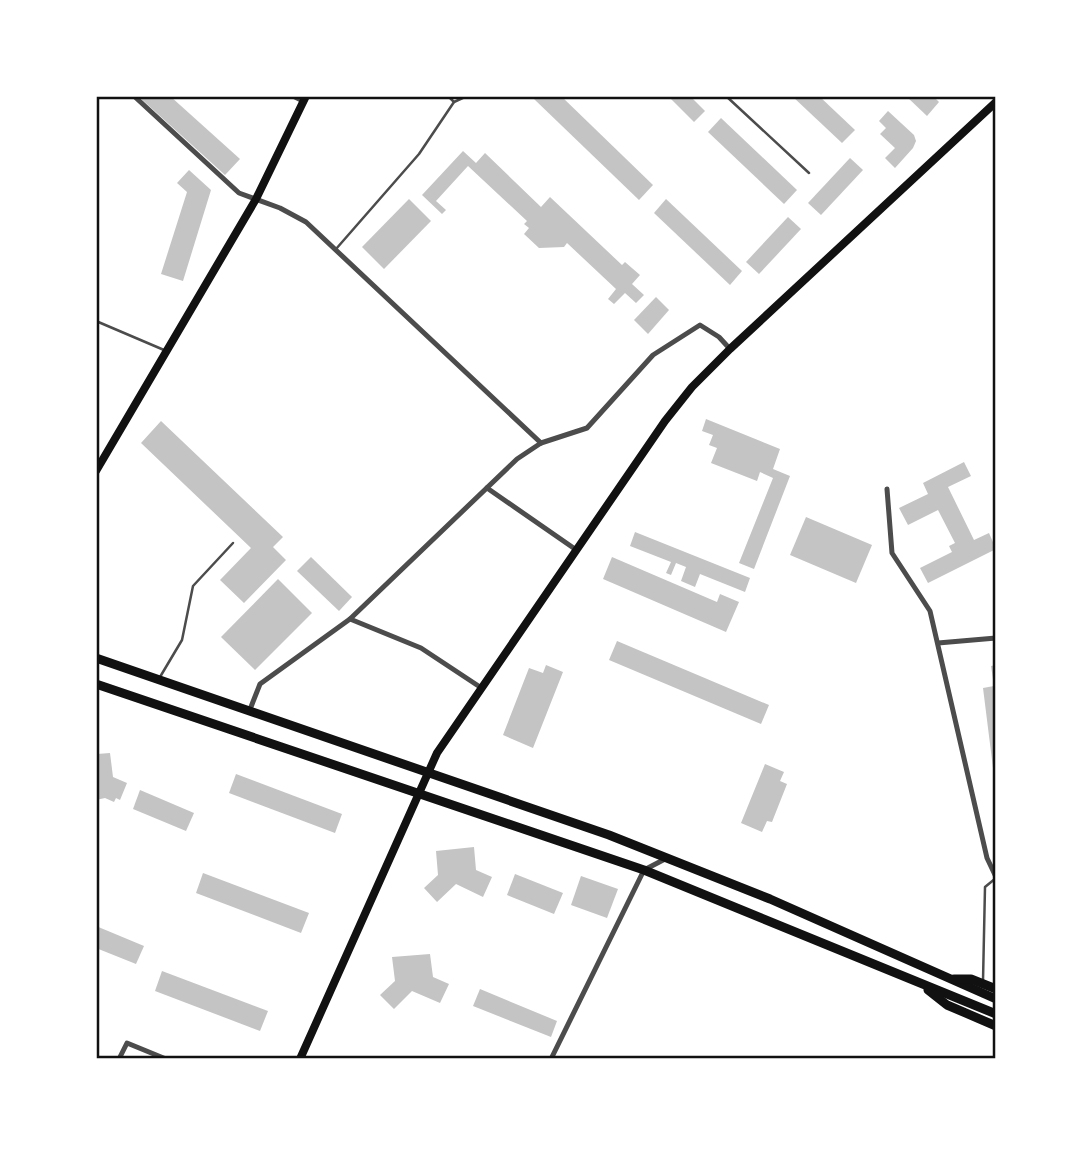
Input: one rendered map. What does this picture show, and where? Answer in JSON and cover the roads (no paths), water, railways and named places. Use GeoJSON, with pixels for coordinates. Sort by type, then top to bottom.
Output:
{"type":"FeatureCollection","features":[{"type":"Feature","properties":{"kind":"main road"},"geometry":{"type":"LineString","coordinates":[[96,471],[256,199],[305,99]]}},
{"type":"Feature","properties":{"kind":"main road"},"geometry":{"type":"LineString","coordinates":[[300,1059],[437,753],[664,421],[692,387],[730,349],[996,102]]}},
{"type":"Feature","properties":{"kind":"main road"},"geometry":{"type":"LineString","coordinates":[[96,658],[610,835],[770,900],[996,999]]}},
{"type":"Feature","properties":{"kind":"main road"},"geometry":{"type":"LineString","coordinates":[[96,684],[644,870],[996,1014]]}},
{"type":"Feature","properties":{"kind":"main road"},"geometry":{"type":"LineString","coordinates":[[949,979],[971,979],[996,989]]}},
{"type":"Feature","properties":{"kind":"main road"},"geometry":{"type":"LineString","coordinates":[[919,983],[947,1005],[996,1026]]}},
{"type":"Feature","properties":{"kind":"street"},"geometry":{"type":"LineString","coordinates":[[134,96],[239,193],[306,222],[541,443]]}},
{"type":"Feature","properties":{"kind":"street"},"geometry":{"type":"LineString","coordinates":[[293,96],[305,99]]}},
{"type":"Feature","properties":{"kind":"street"},"geometry":{"type":"LineString","coordinates":[[249,712],[260,684],[350,619],[517,459],[541,443],[587,428],[653,355],[700,325],[719,337],[730,349]]}},
{"type":"Feature","properties":{"kind":"street"},"geometry":{"type":"LineString","coordinates":[[487,488],[575,549]]}},
{"type":"Feature","properties":{"kind":"street"},"geometry":{"type":"LineString","coordinates":[[887,488],[892,553],[930,611],[987,858],[996,877]]}},
{"type":"Feature","properties":{"kind":"street"},"geometry":{"type":"LineString","coordinates":[[350,619],[421,648],[480,687]]}},
{"type":"Feature","properties":{"kind":"street"},"geometry":{"type":"LineString","coordinates":[[938,643],[996,638]]}},
{"type":"Feature","properties":{"kind":"street"},"geometry":{"type":"LineString","coordinates":[[551,1059],[644,870],[667,858]]}},
{"type":"Feature","properties":{"kind":"street"},"geometry":{"type":"LineString","coordinates":[[119,1059],[127,1043],[166,1059]]}},
{"type":"Feature","properties":{"kind":"lane"},"geometry":{"type":"LineString","coordinates":[[448,96],[454,102]]}},
{"type":"Feature","properties":{"kind":"lane"},"geometry":{"type":"LineString","coordinates":[[337,249],[419,154],[454,102],[467,96]]}},
{"type":"Feature","properties":{"kind":"lane"},"geometry":{"type":"LineString","coordinates":[[726,96],[809,173]]}},
{"type":"Feature","properties":{"kind":"lane"},"geometry":{"type":"LineString","coordinates":[[96,321],[167,352]]}},
{"type":"Feature","properties":{"kind":"lane"},"geometry":{"type":"LineString","coordinates":[[158,680],[182,640],[193,586],[233,543]]}},
{"type":"Feature","properties":{"kind":"lane"},"geometry":{"type":"LineString","coordinates":[[983,984],[985,887],[996,877]]}}]}
